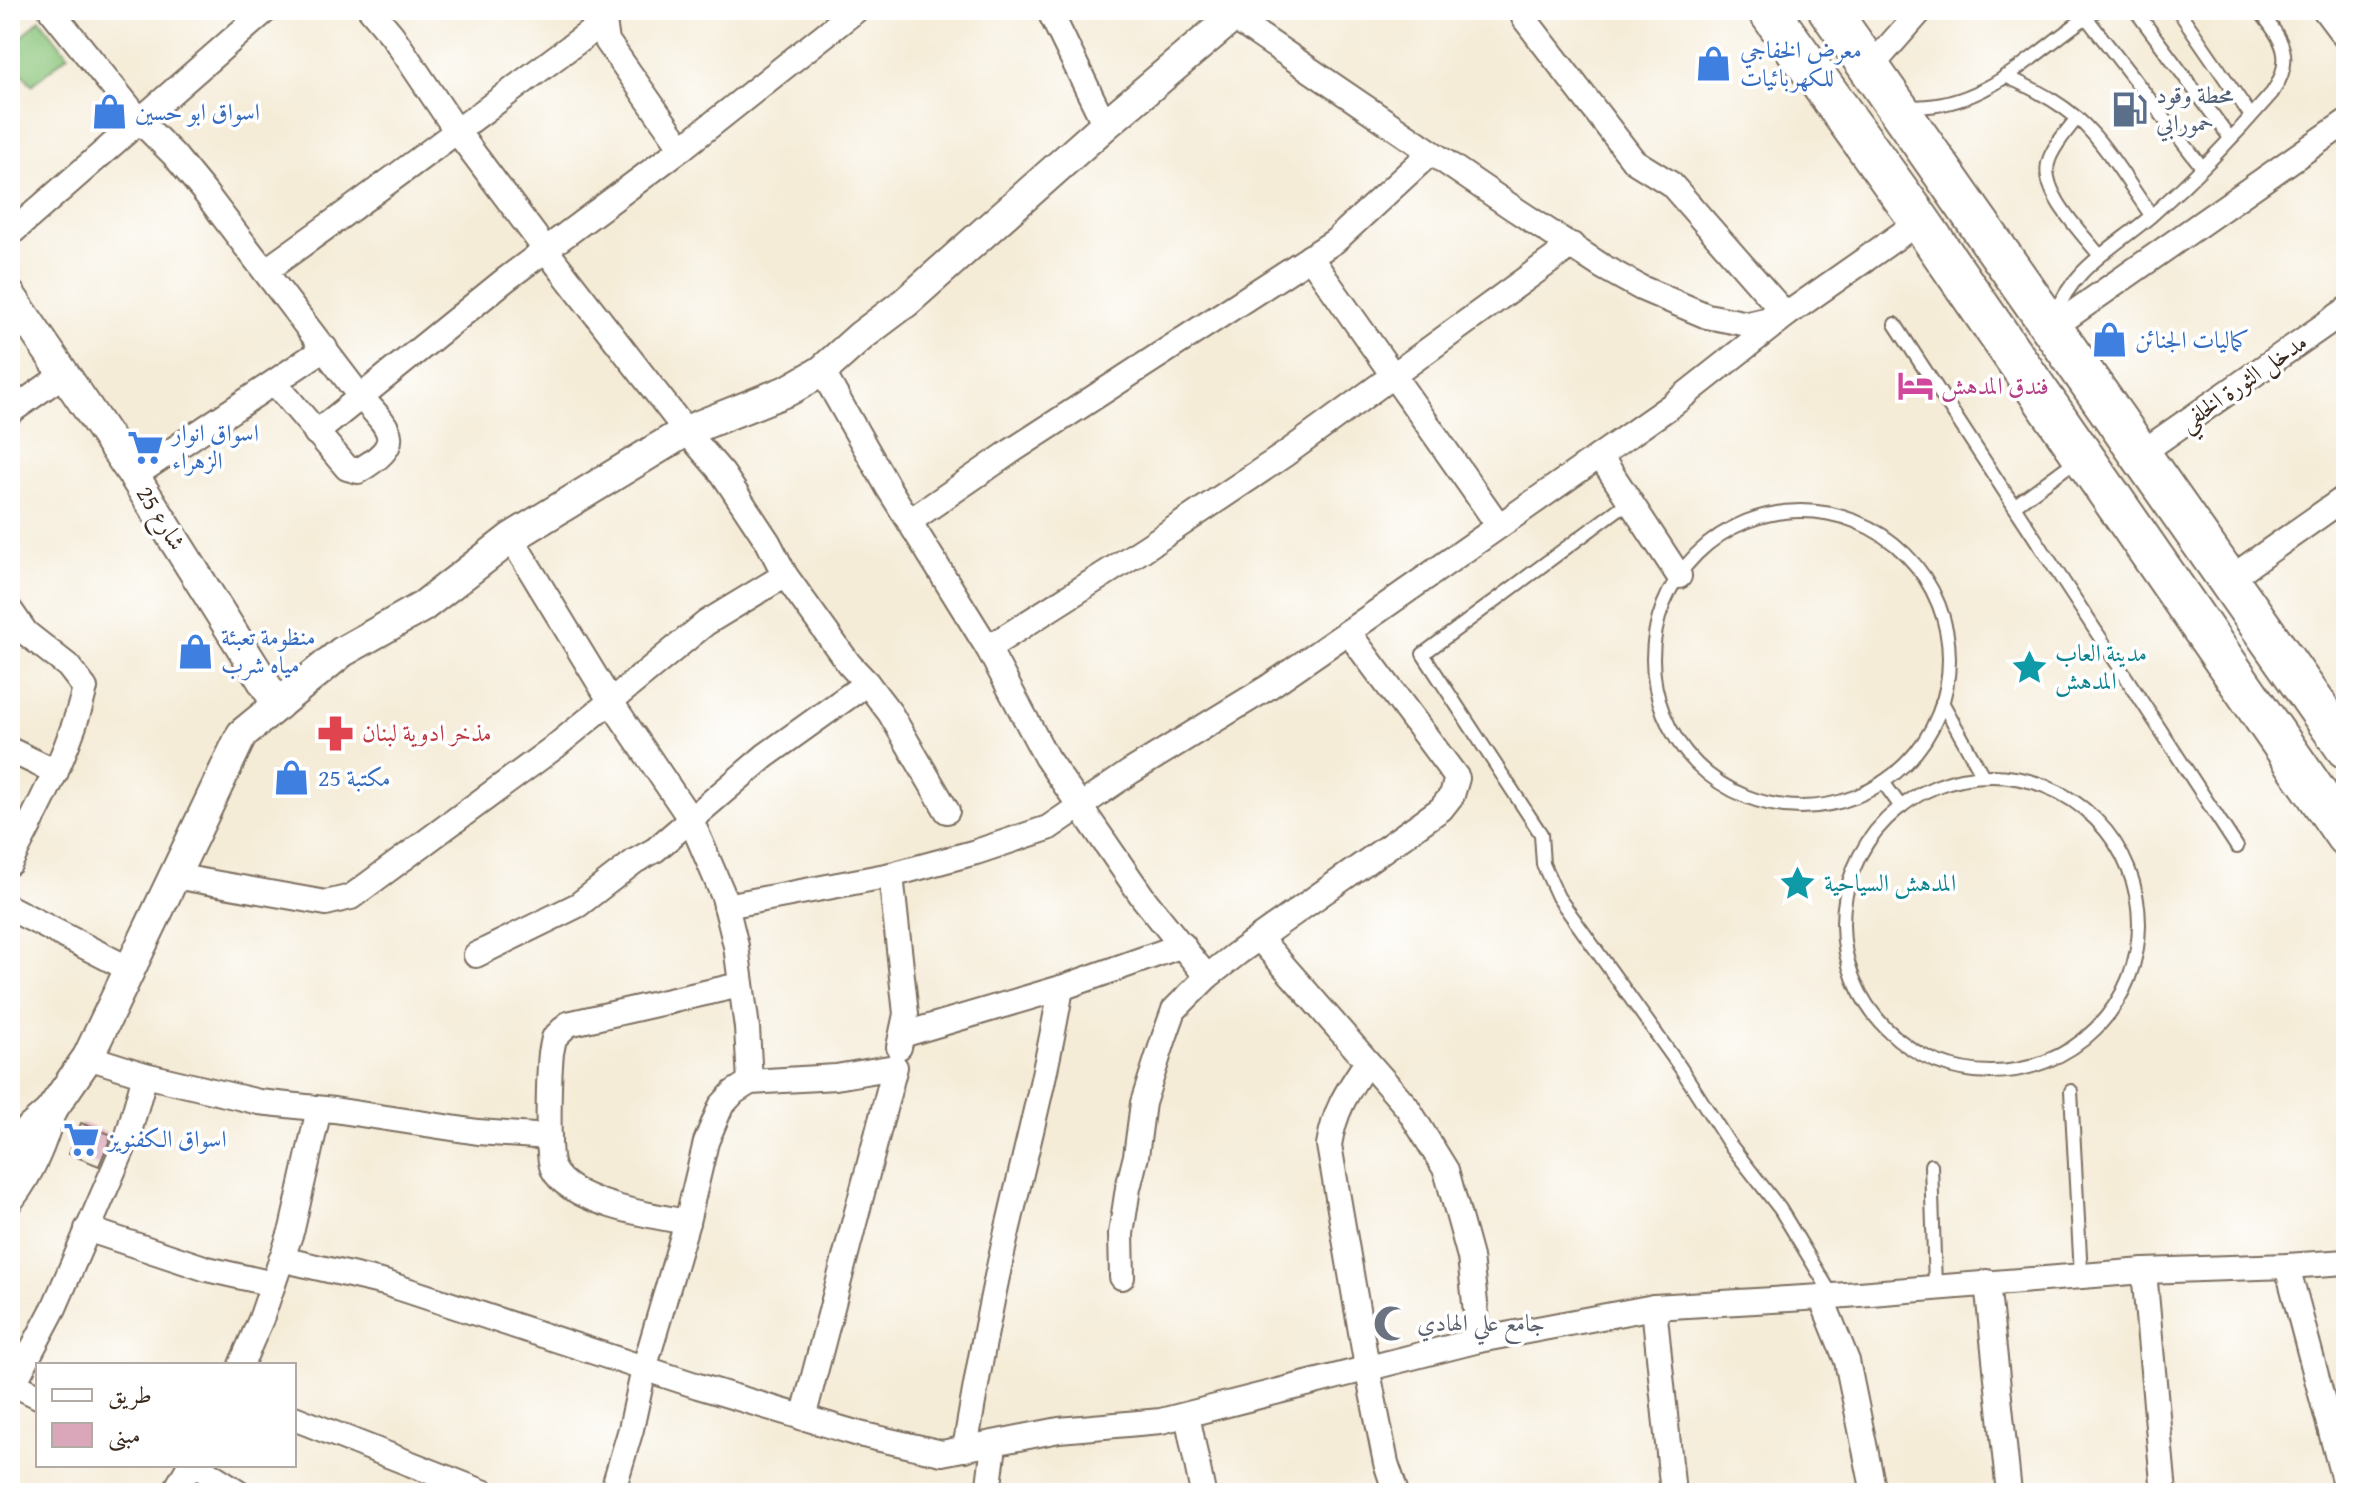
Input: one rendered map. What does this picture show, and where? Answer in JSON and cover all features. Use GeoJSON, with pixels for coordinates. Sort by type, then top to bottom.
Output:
{"type":"FeatureCollection","features":[{"type":"Feature","properties":{"kind":"highway"},"geometry":{"type":"LineString","coordinates":[[1768,10],[1920,221],[2346,836]]}},
{"type":"Feature","properties":{"kind":"highway"},"geometry":{"type":"LineString","coordinates":[[1829,10],[2228,580],[2341,728]]}},
{"type":"Feature","properties":{"kind":"street"},"geometry":{"type":"LineString","coordinates":[[51,10],[141,122],[174,155],[359,395],[387,426],[391,437],[387,448],[358,471],[347,468],[275,383]]}},
{"type":"Feature","properties":{"kind":"street"},"geometry":{"type":"LineString","coordinates":[[10,234],[266,10]]}},
{"type":"Feature","properties":{"kind":"street"},"geometry":{"type":"LineString","coordinates":[[371,10],[545,249],[723,474],[768,542],[785,575],[849,664],[890,713],[947,811]]}},
{"type":"Feature","properties":{"kind":"street"},"geometry":{"type":"LineString","coordinates":[[316,433],[359,395],[545,249],[682,148],[856,10]]}},
{"type":"Feature","properties":{"kind":"street"},"geometry":{"type":"LineString","coordinates":[[1049,10],[1105,125]]}},
{"type":"Feature","properties":{"kind":"street"},"geometry":{"type":"LineString","coordinates":[[1523,10],[1524,18],[1634,161],[1671,184],[1786,315]]}},
{"type":"Feature","properties":{"kind":"street"},"geometry":{"type":"LineString","coordinates":[[1870,68],[1921,10]]}},
{"type":"Feature","properties":{"kind":"street"},"geometry":{"type":"LineString","coordinates":[[2325,10],[2346,38]]}},
{"type":"Feature","properties":{"kind":"street"},"geometry":{"type":"LineString","coordinates":[[10,1147],[50,1112],[88,1057],[242,734],[342,652],[422,607],[511,538],[686,431],[789,390],[822,371],[906,302],[1232,12],[1430,153],[1603,267],[1641,288],[1707,316],[1748,324],[1786,315]]}},
{"type":"Feature","properties":{"kind":"street"},"geometry":{"type":"LineString","coordinates":[[265,271],[384,188],[607,16]]}},
{"type":"Feature","properties":{"kind":"street"},"geometry":{"type":"LineString","coordinates":[[607,16],[607,41],[682,148]]}},
{"type":"Feature","properties":{"kind":"street"},"geometry":{"type":"LineString","coordinates":[[2052,328],[2346,122]]}},
{"type":"Feature","properties":{"kind":"street"},"geometry":{"type":"LineString","coordinates":[[910,521],[1010,452],[1335,241],[1430,153]]}},
{"type":"Feature","properties":{"kind":"street"},"geometry":{"type":"LineString","coordinates":[[726,906],[891,875],[987,849],[1048,828],[1130,772],[1267,688],[1348,632],[1672,405],[1786,315],[1920,221]]}},
{"type":"Feature","properties":{"kind":"street"},"geometry":{"type":"LineString","coordinates":[[988,648],[1215,502],[1572,245]]}},
{"type":"Feature","properties":{"kind":"street"},"geometry":{"type":"LineString","coordinates":[[1310,257],[1499,526]]}},
{"type":"Feature","properties":{"kind":"street","name":"شارع 25"},"geometry":{"type":"LineString","coordinates":[[10,295],[134,476],[278,705]]}},
{"type":"Feature","properties":{"kind":"street","name":"مدخل الثورة الخلفي"},"geometry":{"type":"LineString","coordinates":[[2140,454],[2346,310]]}},
{"type":"Feature","properties":{"kind":"street"},"geometry":{"type":"LineString","coordinates":[[134,476],[325,348]]}},
{"type":"Feature","properties":{"kind":"street"},"geometry":{"type":"LineString","coordinates":[[822,371],[988,648],[1046,757],[1144,899],[1207,977]]}},
{"type":"Feature","properties":{"kind":"street"},"geometry":{"type":"LineString","coordinates":[[10,412],[64,374]]}},
{"type":"Feature","properties":{"kind":"street"},"geometry":{"type":"LineString","coordinates":[[1600,456],[1679,576]]}},
{"type":"Feature","properties":{"kind":"street"},"geometry":{"type":"LineString","coordinates":[[2228,580],[2346,497]]}},
{"type":"Feature","properties":{"kind":"street"},"geometry":{"type":"LineString","coordinates":[[511,538],[611,702],[691,820],[726,906],[736,946],[747,1028],[750,1082]]}},
{"type":"Feature","properties":{"kind":"street"},"geometry":{"type":"LineString","coordinates":[[174,876],[326,903],[351,897],[611,702],[706,623],[785,575]]}},
{"type":"Feature","properties":{"kind":"street"},"geometry":{"type":"LineString","coordinates":[[10,610],[26,633],[68,666],[85,688],[76,725],[56,772],[10,863]]}},
{"type":"Feature","properties":{"kind":"street"},"geometry":{"type":"LineString","coordinates":[[1122,1277],[1121,1234],[1143,1103],[1174,1010],[1207,977],[1441,809],[1452,795],[1457,778],[1348,632]]}},
{"type":"Feature","properties":{"kind":"street"},"geometry":{"type":"LineString","coordinates":[[476,955],[578,905],[635,861],[655,850],[765,756],[867,683]]}},
{"type":"Feature","properties":{"kind":"street"},"geometry":{"type":"LineString","coordinates":[[10,750],[56,772]]}},
{"type":"Feature","properties":{"kind":"street"},"geometry":{"type":"LineString","coordinates":[[803,1418],[895,1067],[906,1014],[891,875]]}},
{"type":"Feature","properties":{"kind":"street"},"geometry":{"type":"LineString","coordinates":[[10,908],[131,970]]}},
{"type":"Feature","properties":{"kind":"street"},"geometry":{"type":"LineString","coordinates":[[1260,939],[1407,1107],[1446,1170],[1470,1257],[1479,1340]]}},
{"type":"Feature","properties":{"kind":"street"},"geometry":{"type":"LineString","coordinates":[[902,1035],[1061,988],[1183,945]]}},
{"type":"Feature","properties":{"kind":"street"},"geometry":{"type":"LineString","coordinates":[[687,1222],[576,1193],[554,1172],[549,1155],[549,1137],[554,1038],[568,1024],[740,985]]}},
{"type":"Feature","properties":{"kind":"street"},"geometry":{"type":"LineString","coordinates":[[965,1449],[981,1353],[1010,1216],[1040,1097],[1061,988]]}},
{"type":"Feature","properties":{"kind":"street"},"geometry":{"type":"LineString","coordinates":[[88,1057],[145,1075],[259,1102],[478,1132],[549,1137]]}},
{"type":"Feature","properties":{"kind":"street"},"geometry":{"type":"LineString","coordinates":[[1367,1062],[1334,1116],[1329,1145],[1367,1367],[1386,1463],[1396,1493]]}},
{"type":"Feature","properties":{"kind":"street"},"geometry":{"type":"LineString","coordinates":[[612,1493],[706,1142],[721,1106],[734,1092],[750,1082],[836,1077],[895,1067]]}},
{"type":"Feature","properties":{"kind":"street"},"geometry":{"type":"LineString","coordinates":[[36,1395],[12,1388],[54,1308],[127,1139],[145,1075]]}},
{"type":"Feature","properties":{"kind":"street"},"geometry":{"type":"LineString","coordinates":[[242,1363],[292,1229],[319,1109]]}},
{"type":"Feature","properties":{"kind":"street"},"geometry":{"type":"LineString","coordinates":[[10,1197],[28,1170],[50,1112]]}},
{"type":"Feature","properties":{"kind":"street"},"geometry":{"type":"LineString","coordinates":[[87,1229],[207,1269],[273,1284]]}},
{"type":"Feature","properties":{"kind":"street"},"geometry":{"type":"LineString","coordinates":[[281,1259],[385,1283],[803,1418],[942,1453],[1059,1430],[1161,1421],[1479,1340],[1654,1307],[2081,1275],[2346,1262]]}},
{"type":"Feature","properties":{"kind":"street"},"geometry":{"type":"LineString","coordinates":[[2287,1266],[2346,1488]]}},
{"type":"Feature","properties":{"kind":"street"},"geometry":{"type":"LineString","coordinates":[[2144,1271],[2164,1493]]}},
{"type":"Feature","properties":{"kind":"street"},"geometry":{"type":"LineString","coordinates":[[1987,1282],[2009,1493]]}},
{"type":"Feature","properties":{"kind":"street"},"geometry":{"type":"LineString","coordinates":[[1827,1296],[1847,1361],[1874,1493]]}},
{"type":"Feature","properties":{"kind":"street"},"geometry":{"type":"LineString","coordinates":[[1654,1307],[1673,1493]]}},
{"type":"Feature","properties":{"kind":"street"},"geometry":{"type":"LineString","coordinates":[[1187,1415],[1203,1493]]}},
{"type":"Feature","properties":{"kind":"street"},"geometry":{"type":"LineString","coordinates":[[296,1419],[485,1493]]}},
{"type":"Feature","properties":{"kind":"street"},"geometry":{"type":"LineString","coordinates":[[988,1493],[994,1445]]}},
{"type":"Feature","properties":{"kind":"street"},"geometry":{"type":"LineString","coordinates":[[183,1472],[240,1493]]}},
{"type":"Feature","properties":{"kind":"lane"},"geometry":{"type":"LineString","coordinates":[[2135,10],[2230,138]]}},
{"type":"Feature","properties":{"kind":"lane"},"geometry":{"type":"LineString","coordinates":[[2178,10],[2251,116]]}},
{"type":"Feature","properties":{"kind":"lane"},"geometry":{"type":"LineString","coordinates":[[2052,328],[2073,282],[2202,167],[2279,83],[2285,59],[2284,46],[2259,10]]}},
{"type":"Feature","properties":{"kind":"lane"},"geometry":{"type":"LineString","coordinates":[[1897,105],[1924,107],[1952,103],[1977,94],[2092,13],[2202,167]]}},
{"type":"Feature","properties":{"kind":"lane"},"geometry":{"type":"LineString","coordinates":[[2005,76],[2033,88],[2093,133],[2151,215]]}},
{"type":"Feature","properties":{"kind":"lane"},"geometry":{"type":"LineString","coordinates":[[2077,118],[2052,153],[2046,173],[2053,194],[2100,256]]}},
{"type":"Feature","properties":{"kind":"lane"},"geometry":{"type":"LineString","coordinates":[[1895,324],[2237,847]]}},
{"type":"Feature","properties":{"kind":"lane"},"geometry":{"type":"LineString","coordinates":[[2014,506],[2082,456]]}},
{"type":"Feature","properties":{"kind":"lane"},"geometry":{"type":"LineString","coordinates":[[1628,502],[1423,654],[1541,834],[1543,864],[1558,897],[1680,1067],[1728,1142],[1780,1209],[1827,1296]]}},
{"type":"Feature","properties":{"kind":"lane"},"geometry":{"type":"LineString","coordinates":[[1779,512],[1812,512],[1845,517],[1885,537],[1917,567],[1939,605],[1948,649],[1948,671],[1942,702],[1916,752],[1883,782],[1843,801],[1822,806],[1789,807],[1756,801],[1736,793],[1699,768],[1672,733],[1662,713],[1653,670],[1656,626],[1663,605],[1679,576],[1700,550],[1718,536],[1758,517],[1779,512]]}},
{"type":"Feature","properties":{"kind":"lane"},"geometry":{"type":"LineString","coordinates":[[1942,702],[1983,776]]}},
{"type":"Feature","properties":{"kind":"lane"},"geometry":{"type":"LineString","coordinates":[[1983,776],[2014,777],[2035,782],[2075,801],[2100,823],[2120,850],[2136,891],[2139,924],[2135,957],[2119,999],[2106,1017],[2082,1040],[2055,1058],[2034,1066],[1990,1072],[1946,1066],[1926,1058],[1898,1039],[1875,1016],[1862,998],[1846,957],[1843,935],[1847,890],[1863,849],[1876,831],[1901,807],[1948,782],[1983,776]]}},
{"type":"Feature","properties":{"kind":"lane"},"geometry":{"type":"LineString","coordinates":[[1883,782],[1901,807]]}},
{"type":"Feature","properties":{"kind":"lane"},"geometry":{"type":"LineString","coordinates":[[2071,1091],[2081,1275]]}},
{"type":"Feature","properties":{"kind":"lane"},"geometry":{"type":"LineString","coordinates":[[1931,1165],[1935,1286]]}},
{"type":"Feature","properties":{"kind":"green space"},"geometry":{"type":"Polygon","coordinates":[[[40,19],[68,55],[32,85],[10,59],[10,49],[40,19]]]}},
{"type":"Feature","properties":{"kind":"building"},"geometry":{"type":"Polygon","coordinates":[[[81,1123],[112,1135],[99,1166],[69,1154],[81,1123]]]}},
{"type":"Feature","properties":{"kind":"place","name":"معرض الخفاجي للكهربائيات"},"geometry":{"type":"Point","coordinates":[1714,64]}},
{"type":"Feature","properties":{"kind":"place","name":"محطة وقود حمورابي"},"geometry":{"type":"Point","coordinates":[2130,109]}},
{"type":"Feature","properties":{"kind":"place","name":"اسواق ابو حسين"},"geometry":{"type":"Point","coordinates":[109,112]}},
{"type":"Feature","properties":{"kind":"place","name":"كماليات الجنائن"},"geometry":{"type":"Point","coordinates":[2109,340]}},
{"type":"Feature","properties":{"kind":"place","name":"فندق المدهش"},"geometry":{"type":"Point","coordinates":[1915,386]}},
{"type":"Feature","properties":{"kind":"place","name":"اسواق انوار الزهراء"},"geometry":{"type":"Point","coordinates":[146,447]}},
{"type":"Feature","properties":{"kind":"place","name":"منظومة تعبئة مياه شرب"},"geometry":{"type":"Point","coordinates":[195,651]}},
{"type":"Feature","properties":{"kind":"place","name":"مدينة العاب المدهش"},"geometry":{"type":"Point","coordinates":[2029,667]}},
{"type":"Feature","properties":{"kind":"place","name":"مذخر ادوية لبنان"},"geometry":{"type":"Point","coordinates":[336,733]}},
{"type":"Feature","properties":{"kind":"place","name":"مكتبة 25"},"geometry":{"type":"Point","coordinates":[292,778]}},
{"type":"Feature","properties":{"kind":"place","name":"المدهش السياحية"},"geometry":{"type":"Point","coordinates":[1798,883]}},
{"type":"Feature","properties":{"kind":"place","name":"اسواق الكفنويز"},"geometry":{"type":"Point","coordinates":[82,1139]}},
{"type":"Feature","properties":{"kind":"place","name":"جامع علي الهادي"},"geometry":{"type":"Point","coordinates":[1391,1323]}}]}
